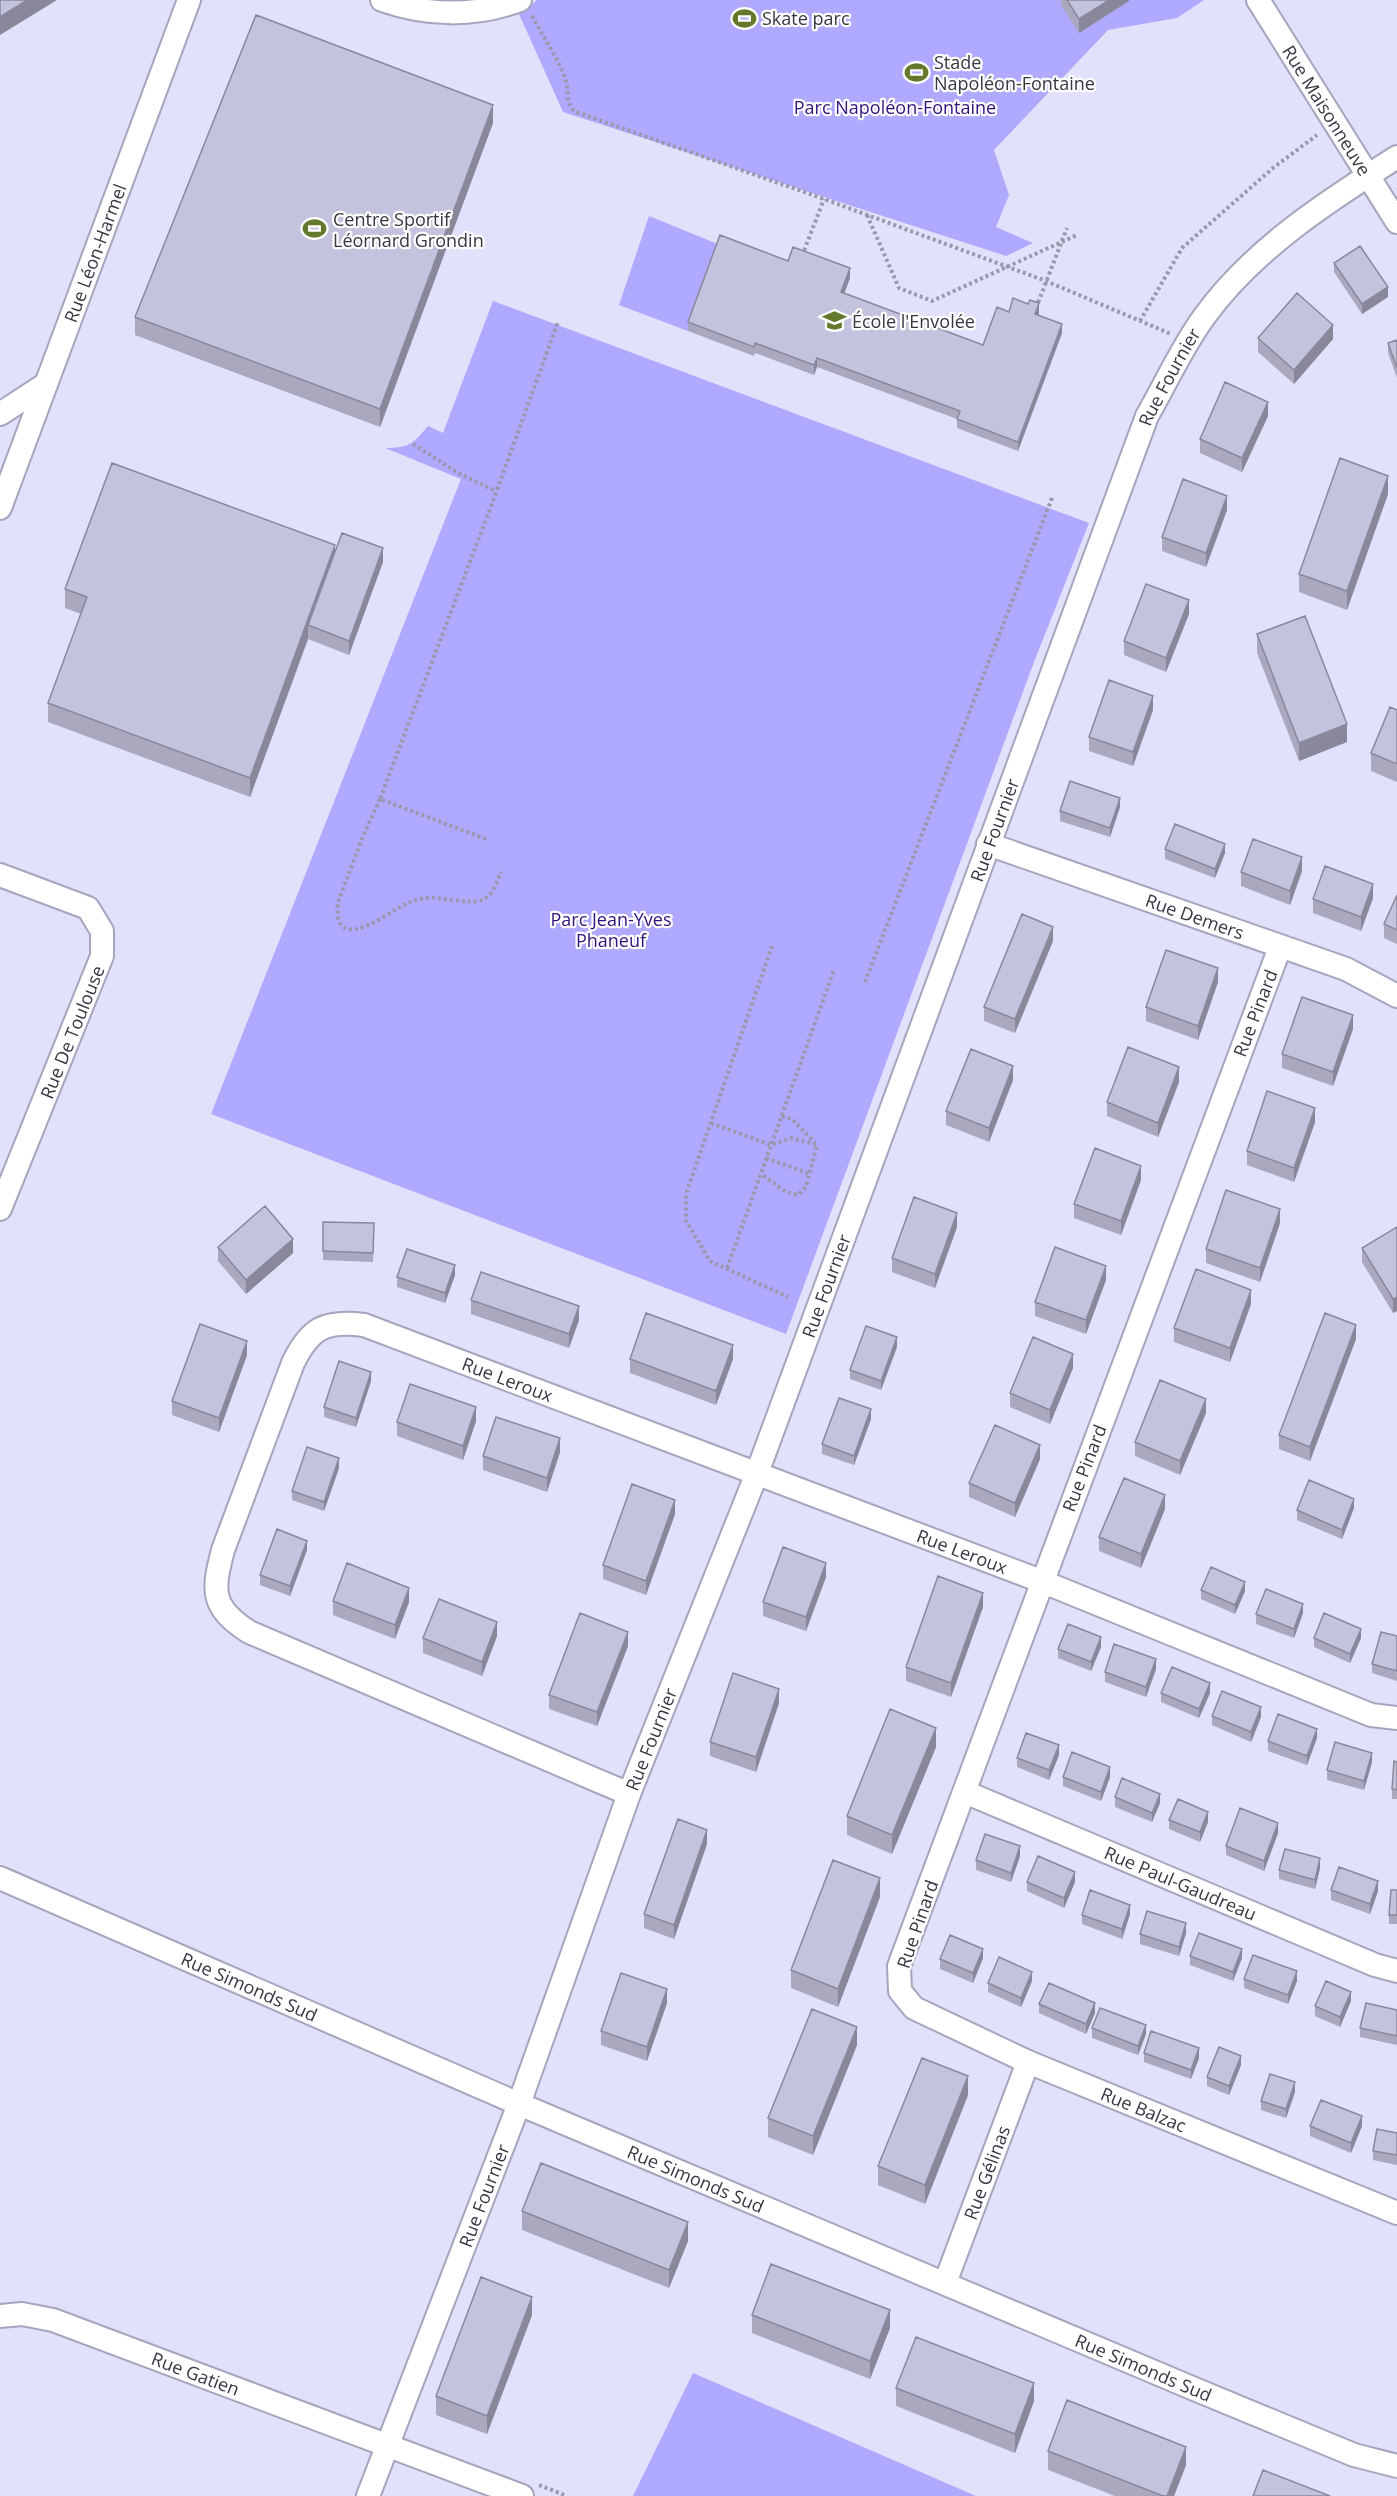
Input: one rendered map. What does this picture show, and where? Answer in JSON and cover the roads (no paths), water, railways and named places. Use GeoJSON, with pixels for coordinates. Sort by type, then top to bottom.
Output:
{"type":"FeatureCollection","features":[{"type":"Feature","properties":{"kind":"street","name":"Rue Léon-Harmel"},"geometry":{"type":"LineString","coordinates":[[0,508],[189,0]]}},
{"type":"Feature","properties":{"kind":"street"},"geometry":{"type":"LineString","coordinates":[[381,0],[403,8],[448,14],[524,5]]}},
{"type":"Feature","properties":{"kind":"street","name":"Rue Maisonneuve"},"geometry":{"type":"LineString","coordinates":[[1258,0],[1397,222]]}},
{"type":"Feature","properties":{"kind":"street","name":"Rue Fournier"},"geometry":{"type":"LineString","coordinates":[[368,2496],[519,2104],[629,1794],[757,1473],[1147,416],[1188,341],[1222,294],[1268,248],[1397,157]]}},
{"type":"Feature","properties":{"kind":"street"},"geometry":{"type":"LineString","coordinates":[[0,414],[46,384]]}},
{"type":"Feature","properties":{"kind":"street","name":"Rue Demers"},"geometry":{"type":"LineString","coordinates":[[988,844],[1346,969],[1397,996]]}},
{"type":"Feature","properties":{"kind":"street","name":"Rue De Toulouse"},"geometry":{"type":"LineString","coordinates":[[0,875],[88,908],[102,931],[102,956],[0,1209]]}},
{"type":"Feature","properties":{"kind":"street","name":"Rue Pinard"},"geometry":{"type":"LineString","coordinates":[[900,1991],[899,1965],[1280,947]]}},
{"type":"Feature","properties":{"kind":"street","name":"Rue Leroux"},"geometry":{"type":"LineString","coordinates":[[629,1794],[249,1632],[229,1619],[217,1600],[215,1580],[222,1550],[293,1363],[304,1341],[324,1327],[343,1322],[364,1325],[1041,1581],[1371,1715],[1397,1718]]}},
{"type":"Feature","properties":{"kind":"street","name":"Rue Paul-Gaudreau"},"geometry":{"type":"LineString","coordinates":[[965,1792],[1375,1965],[1397,1971]]}},
{"type":"Feature","properties":{"kind":"street","name":"Rue Simonds Sud"},"geometry":{"type":"LineString","coordinates":[[0,1878],[519,2104],[1354,2455],[1397,2466]]}},
{"type":"Feature","properties":{"kind":"street","name":"Rue Balzac"},"geometry":{"type":"LineString","coordinates":[[900,1991],[914,2008],[1028,2062],[1397,2213]]}},
{"type":"Feature","properties":{"kind":"street","name":"Rue Gélinas"},"geometry":{"type":"LineString","coordinates":[[945,2283],[1028,2062]]}},
{"type":"Feature","properties":{"kind":"street","name":"Rue Gatien"},"geometry":{"type":"LineString","coordinates":[[0,2316],[22,2314],[53,2320],[522,2496]]}},
{"type":"Feature","properties":{"kind":"place","name":"Skate parc"},"geometry":{"type":"Point","coordinates":[744,18]}},
{"type":"Feature","properties":{"kind":"place","name":"Stade Napoléon-Fontaine"},"geometry":{"type":"Point","coordinates":[916,72]}},
{"type":"Feature","properties":{"kind":"place","name":"Centre Sportif Léornard Grondin"},"geometry":{"type":"Point","coordinates":[315,229]}},
{"type":"Feature","properties":{"kind":"place","name":"École l'Envolée"},"geometry":{"type":"Point","coordinates":[834,321]}},
{"type":"Feature","properties":{"kind":"park label","name":"Parc Napoléon-Fontaine"},"geometry":{"type":"Point","coordinates":[895,107]}},
{"type":"Feature","properties":{"kind":"park label","name":"Parc Jean-Yves Phaneuf"},"geometry":{"type":"Point","coordinates":[611,929]}}]}
